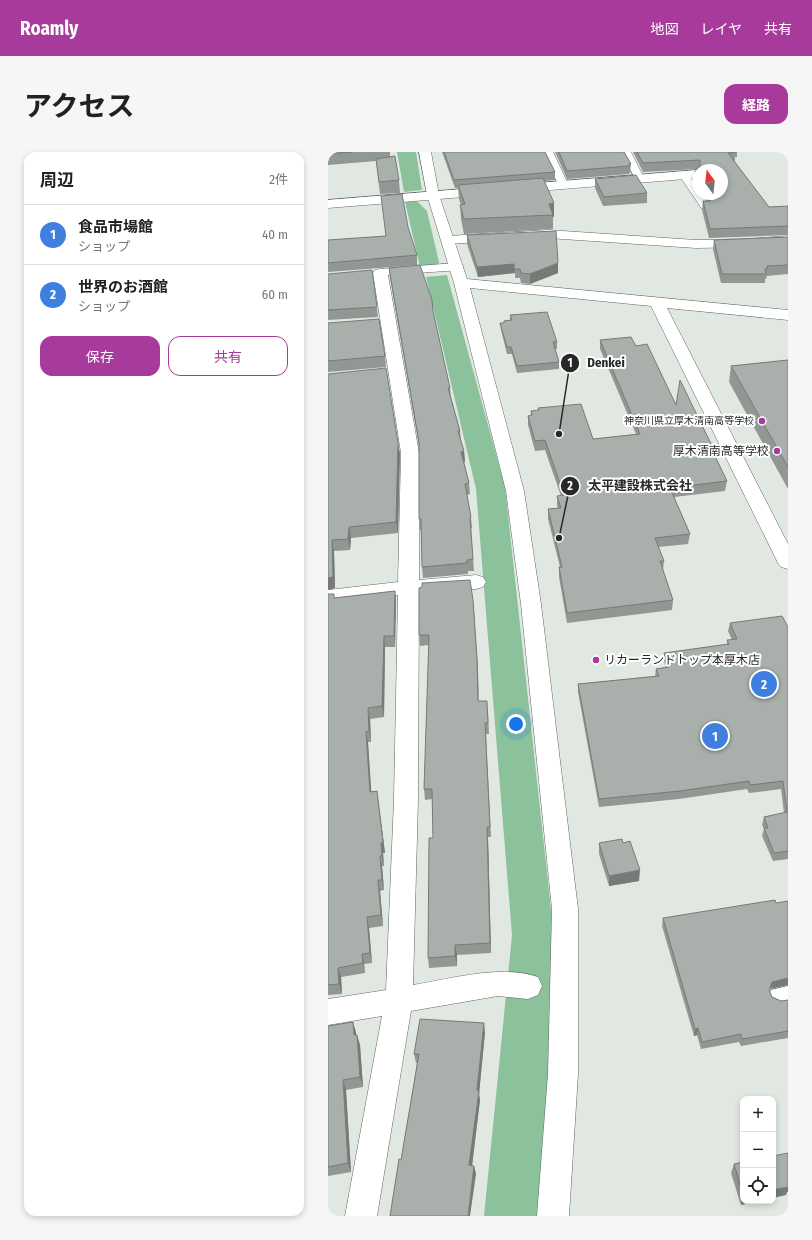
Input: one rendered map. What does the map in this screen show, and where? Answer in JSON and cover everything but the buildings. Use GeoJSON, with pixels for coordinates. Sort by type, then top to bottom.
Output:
{"type":"FeatureCollection","features":[{"type":"Feature","properties":{"kind":"street"},"geometry":{"type":"LineString","coordinates":[[425,152],[433,195],[459,275],[515,491],[531,604],[565,909],[563,1074],[553,1216]]}},
{"type":"Feature","properties":{"kind":"street"},"geometry":{"type":"LineString","coordinates":[[328,204],[692,174]]}},
{"type":"Feature","properties":{"kind":"street"},"geometry":{"type":"LineString","coordinates":[[448,240],[548,234],[696,244],[748,243],[788,240]]}},
{"type":"Feature","properties":{"kind":"street"},"geometry":{"type":"LineString","coordinates":[[360,1216],[399,1001],[406,799],[410,454],[387,372],[372,274],[459,275],[657,303],[788,315]]}},
{"type":"Feature","properties":{"kind":"street"},"geometry":{"type":"LineString","coordinates":[[657,303],[788,563]]}},
{"type":"Feature","properties":{"kind":"street"},"geometry":{"type":"LineString","coordinates":[[328,597],[476,582]]}},
{"type":"Feature","properties":{"kind":"street"},"geometry":{"type":"LineString","coordinates":[[328,1012],[498,984],[528,986]]}},
{"type":"Feature","properties":{"kind":"lane"},"geometry":{"type":"LineString","coordinates":[[548,152],[563,184]]}},
{"type":"Feature","properties":{"kind":"lane"},"geometry":{"type":"LineString","coordinates":[[626,152],[639,178]]}},
{"type":"Feature","properties":{"kind":"lane"},"geometry":{"type":"LineString","coordinates":[[684,175],[705,206]]}},
{"type":"Feature","properties":{"kind":"green space"},"geometry":{"type":"Polygon","coordinates":[[[397,152],[416,152],[422,190],[404,192],[397,152]]]}},
{"type":"Feature","properties":{"kind":"green space"},"geometry":{"type":"Polygon","coordinates":[[[417,201],[427,211],[439,262],[437,266],[420,267],[405,202],[417,201]]]}},
{"type":"Feature","properties":{"kind":"green space"},"geometry":{"type":"Polygon","coordinates":[[[447,275],[505,487],[553,928],[551,1068],[539,1216],[484,1216],[512,935],[476,489],[426,277],[447,275]]]}},
{"type":"Feature","properties":{"kind":"place","name":"神奈川県立厚木清南高等学校"},"geometry":{"type":"Point","coordinates":[762,421]}},
{"type":"Feature","properties":{"kind":"place","name":"Denkei"},"geometry":{"type":"Point","coordinates":[559,434]}},
{"type":"Feature","properties":{"kind":"place","name":"厚木清南高等学校"},"geometry":{"type":"Point","coordinates":[777,451]}},
{"type":"Feature","properties":{"kind":"place","name":"太平建設株式会社"},"geometry":{"type":"Point","coordinates":[559,538]}},
{"type":"Feature","properties":{"kind":"place","name":"リカーランドトップ本厚木店"},"geometry":{"type":"Point","coordinates":[596,660]}},
{"type":"Feature","properties":{"kind":"place","name":"世界のお酒館"},"geometry":{"type":"Point","coordinates":[764,684]}},
{"type":"Feature","properties":{"kind":"place","name":"食品市場館"},"geometry":{"type":"Point","coordinates":[715,736]}}]}
